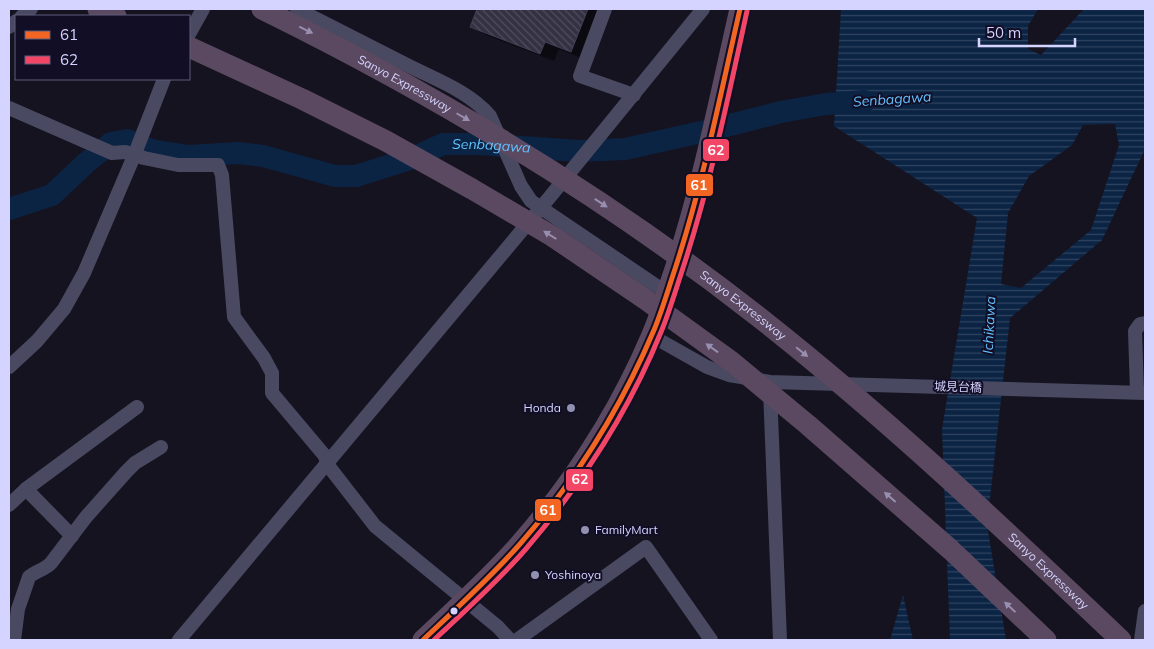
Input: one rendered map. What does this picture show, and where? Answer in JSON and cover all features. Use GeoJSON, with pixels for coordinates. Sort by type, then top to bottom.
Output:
{"type":"FeatureCollection","features":[{"type":"Feature","properties":{"kind":"highway"},"geometry":{"type":"LineString","coordinates":[[98,9],[113,15]]}},
{"type":"Feature","properties":{"kind":"highway","name":"Sanyo Expressway"},"geometry":{"type":"LineString","coordinates":[[262,9],[350,53],[527,155],[609,208],[689,265],[759,317],[925,457],[1121,640]]}},
{"type":"Feature","properties":{"kind":"highway"},"geometry":{"type":"LineString","coordinates":[[423,640],[465,601],[519,544],[576,471],[614,411],[652,336],[686,236],[740,9]]}},
{"type":"Feature","properties":{"kind":"highway"},"geometry":{"type":"LineString","coordinates":[[190,47],[302,99],[395,146],[552,236],[645,299],[732,362],[808,425],[951,550],[1046,640]]}},
{"type":"Feature","properties":{"kind":"street"},"geometry":{"type":"LineString","coordinates":[[190,32],[203,9]]}},
{"type":"Feature","properties":{"kind":"street"},"geometry":{"type":"LineString","coordinates":[[297,9],[472,99],[490,116],[521,186],[531,201],[666,293]]}},
{"type":"Feature","properties":{"kind":"street"},"geometry":{"type":"LineString","coordinates":[[605,9],[580,76],[634,96]]}},
{"type":"Feature","properties":{"kind":"street"},"geometry":{"type":"LineString","coordinates":[[179,640],[574,165],[601,136],[703,9]]}},
{"type":"Feature","properties":{"kind":"street"},"geometry":{"type":"LineString","coordinates":[[9,367],[37,340],[64,309],[84,273],[134,156],[164,80]]}},
{"type":"Feature","properties":{"kind":"street"},"geometry":{"type":"LineString","coordinates":[[9,108],[112,153],[125,152],[134,156],[178,165],[218,165],[222,175],[234,317],[253,342],[272,373],[272,393],[324,456],[327,464],[376,526],[498,627],[510,640]]}},
{"type":"Feature","properties":{"kind":"street"},"geometry":{"type":"LineString","coordinates":[[1141,392],[1135,331],[1140,324],[1145,323]]}},
{"type":"Feature","properties":{"kind":"street","name":"城見台橋"},"geometry":{"type":"LineString","coordinates":[[652,336],[707,366],[729,375],[775,382],[1141,392]]}},
{"type":"Feature","properties":{"kind":"street"},"geometry":{"type":"LineString","coordinates":[[775,382],[780,640]]}},
{"type":"Feature","properties":{"kind":"street"},"geometry":{"type":"LineString","coordinates":[[9,505],[26,490],[138,407]]}},
{"type":"Feature","properties":{"kind":"street"},"geometry":{"type":"LineString","coordinates":[[14,640],[18,609],[29,577],[48,567],[86,517],[126,472],[161,447]]}},
{"type":"Feature","properties":{"kind":"street"},"geometry":{"type":"LineString","coordinates":[[26,490],[72,536]]}},
{"type":"Feature","properties":{"kind":"street"},"geometry":{"type":"LineString","coordinates":[[517,640],[646,547],[711,640]]}},
{"type":"Feature","properties":{"kind":"street"},"geometry":{"type":"LineString","coordinates":[[1140,640],[1145,611]]}},
{"type":"Feature","properties":{"kind":"water","name":"Ichikawa"},"geometry":{"type":"Polygon","coordinates":[[[841,9],[1038,9],[1028,26],[1028,49],[1041,55],[1084,9],[1145,9],[1145,149],[1102,240],[1010,318],[987,525],[1006,640],[950,640],[942,429],[977,218],[834,126],[841,9]],[[1115,124],[1083,125],[1072,145],[1029,176],[1008,213],[1001,284],[1021,288],[1091,230],[1119,145],[1115,124]]]}},
{"type":"Feature","properties":{"kind":"water"},"geometry":{"type":"Polygon","coordinates":[[[903,595],[913,640],[890,640],[903,595]]]}},
{"type":"Feature","properties":{"kind":"building"},"geometry":{"type":"Polygon","coordinates":[[[477,9],[588,9],[571,52],[545,42],[540,54],[470,27],[477,9]]]}},
{"type":"Feature","properties":{"kind":"waterway","name":"Senbagawa"},"geometry":{"type":"LineString","coordinates":[[9,209],[52,195],[87,162],[111,143],[127,140],[151,150],[188,156],[238,153],[263,156],[335,176],[356,176],[413,158],[443,144],[480,144],[578,151],[625,149],[781,112],[826,104],[865,101]]}},
{"type":"Feature","properties":{"kind":"transit line","name":"61"},"geometry":{"type":"LineString","coordinates":[[423,640],[497,569],[540,520],[578,469],[627,387],[657,323],[685,237],[710,140],[740,9]]}},
{"type":"Feature","properties":{"kind":"transit line","name":"62"},"geometry":{"type":"LineString","coordinates":[[434,640],[481,596],[546,525],[602,446],[634,390],[664,325],[692,239],[718,142],[747,11]]}},
{"type":"Feature","properties":{"kind":"place","name":"Honda"},"geometry":{"type":"Point","coordinates":[571,408]}},
{"type":"Feature","properties":{"kind":"place","name":"FamilyMart"},"geometry":{"type":"Point","coordinates":[585,530]}},
{"type":"Feature","properties":{"kind":"place","name":"Yoshinoya"},"geometry":{"type":"Point","coordinates":[535,575]}}]}
